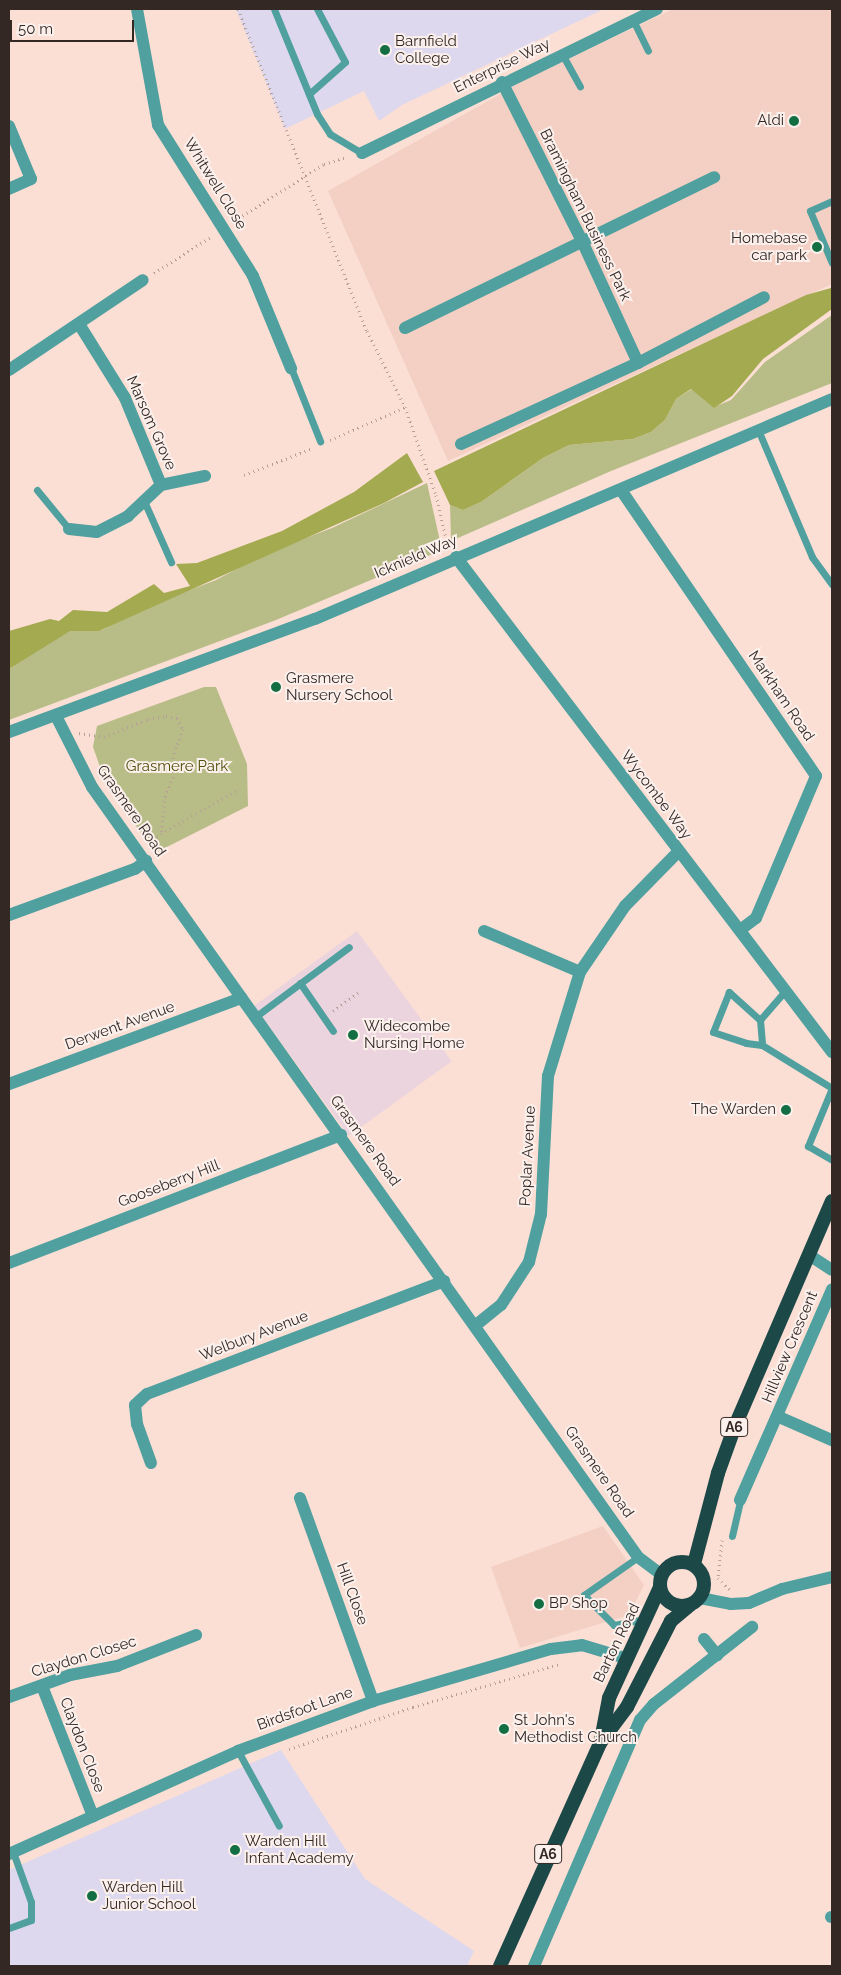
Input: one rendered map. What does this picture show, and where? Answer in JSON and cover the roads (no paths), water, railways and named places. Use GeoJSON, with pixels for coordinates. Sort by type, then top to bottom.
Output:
{"type":"FeatureCollection","features":[{"type":"Feature","properties":{"kind":"highway","name":"A6"},"geometry":{"type":"LineString","coordinates":[[694,1564],[718,1473],[735,1426],[809,1255],[831,1209]]}},
{"type":"Feature","properties":{"kind":"highway"},"geometry":{"type":"LineString","coordinates":[[677,1563],[694,1564],[704,1578],[695,1602],[671,1603],[661,1581],[677,1563]]}},
{"type":"Feature","properties":{"kind":"highway","name":"Barton Road"},"geometry":{"type":"LineString","coordinates":[[600,1743],[609,1698],[625,1658],[647,1618],[661,1581]]}},
{"type":"Feature","properties":{"kind":"highway","name":"Barton Road"},"geometry":{"type":"LineString","coordinates":[[500,1966],[600,1743],[627,1707],[671,1621],[695,1602]]}},
{"type":"Feature","properties":{"kind":"street","name":"Whitwell Close"},"geometry":{"type":"LineString","coordinates":[[137,9],[158,125],[253,276],[291,368]]}},
{"type":"Feature","properties":{"kind":"street","name":"Enterprise Way"},"geometry":{"type":"LineString","coordinates":[[362,154],[502,82],[657,9]]}},
{"type":"Feature","properties":{"kind":"street","name":"Bramingham Business Park"},"geometry":{"type":"LineString","coordinates":[[502,82],[582,241],[638,363]]}},
{"type":"Feature","properties":{"kind":"street"},"geometry":{"type":"LineString","coordinates":[[9,126],[30,179],[9,189]]}},
{"type":"Feature","properties":{"kind":"street"},"geometry":{"type":"LineString","coordinates":[[405,328],[714,177]]}},
{"type":"Feature","properties":{"kind":"street"},"geometry":{"type":"LineString","coordinates":[[9,370],[143,280]]}},
{"type":"Feature","properties":{"kind":"street"},"geometry":{"type":"LineString","coordinates":[[461,444],[638,363],[764,297]]}},
{"type":"Feature","properties":{"kind":"street","name":"Marsom Grove"},"geometry":{"type":"LineString","coordinates":[[79,324],[125,398],[161,485]]}},
{"type":"Feature","properties":{"kind":"street","name":"Icknield Way"},"geometry":{"type":"LineString","coordinates":[[9,732],[315,618],[456,557],[759,432],[832,399]]}},
{"type":"Feature","properties":{"kind":"street","name":"Marsom Grove"},"geometry":{"type":"LineString","coordinates":[[69,528],[98,532],[128,516],[161,485],[205,476]]}},
{"type":"Feature","properties":{"kind":"street","name":"Markham Road"},"geometry":{"type":"LineString","coordinates":[[621,490],[816,776],[756,918],[740,930]]}},
{"type":"Feature","properties":{"kind":"street","name":"Wycombe Way"},"geometry":{"type":"LineString","coordinates":[[456,557],[678,852],[740,930],[832,1052]]}},
{"type":"Feature","properties":{"kind":"street","name":"Grasmere Road"},"geometry":{"type":"LineString","coordinates":[[56,716],[92,787],[476,1325],[638,1557],[661,1581]]}},
{"type":"Feature","properties":{"kind":"street","name":"Poplar Avenue"},"geometry":{"type":"LineString","coordinates":[[476,1325],[501,1305],[529,1262],[541,1214],[548,1076],[580,972],[625,906],[678,852]]}},
{"type":"Feature","properties":{"kind":"street"},"geometry":{"type":"LineString","coordinates":[[9,915],[135,869],[146,861]]}},
{"type":"Feature","properties":{"kind":"street"},"geometry":{"type":"LineString","coordinates":[[484,931],[580,972]]}},
{"type":"Feature","properties":{"kind":"street","name":"Derwent Avenue"},"geometry":{"type":"LineString","coordinates":[[9,1084],[242,998]]}},
{"type":"Feature","properties":{"kind":"street","name":"Gooseberry Hill"},"geometry":{"type":"LineString","coordinates":[[9,1263],[341,1135]]}},
{"type":"Feature","properties":{"kind":"street"},"geometry":{"type":"LineString","coordinates":[[809,1255],[832,1270]]}},
{"type":"Feature","properties":{"kind":"street","name":"Welbury Avenue"},"geometry":{"type":"LineString","coordinates":[[151,1463],[137,1424],[135,1405],[147,1394],[444,1281]]}},
{"type":"Feature","properties":{"kind":"street","name":"Hillview Crescent"},"geometry":{"type":"LineString","coordinates":[[740,1500],[778,1417],[832,1289]]}},
{"type":"Feature","properties":{"kind":"street","name":"Hillview Crescent"},"geometry":{"type":"LineString","coordinates":[[778,1417],[832,1440]]}},
{"type":"Feature","properties":{"kind":"street","name":"Hill Close"},"geometry":{"type":"LineString","coordinates":[[300,1498],[373,1701]]}},
{"type":"Feature","properties":{"kind":"street"},"geometry":{"type":"LineString","coordinates":[[695,1602],[749,1603],[782,1589],[832,1577]]}},
{"type":"Feature","properties":{"kind":"street"},"geometry":{"type":"LineString","coordinates":[[534,1966],[640,1720],[654,1704],[752,1627]]}},
{"type":"Feature","properties":{"kind":"street","name":"Claydon Closec"},"geometry":{"type":"LineString","coordinates":[[9,1697],[70,1675],[117,1666],[196,1635]]}},
{"type":"Feature","properties":{"kind":"street"},"geometry":{"type":"LineString","coordinates":[[704,1639],[717,1655]]}},
{"type":"Feature","properties":{"kind":"street","name":"Birdsfoot Lane"},"geometry":{"type":"LineString","coordinates":[[11,1853],[238,1751],[373,1701],[551,1649],[582,1645],[625,1658]]}},
{"type":"Feature","properties":{"kind":"street","name":"Claydon Close"},"geometry":{"type":"LineString","coordinates":[[42,1686],[93,1816]]}},
{"type":"Feature","properties":{"kind":"lane"},"geometry":{"type":"LineString","coordinates":[[274,9],[309,94],[330,134],[362,154]]}},
{"type":"Feature","properties":{"kind":"lane"},"geometry":{"type":"LineString","coordinates":[[309,94],[345,62],[317,9]]}},
{"type":"Feature","properties":{"kind":"lane"},"geometry":{"type":"LineString","coordinates":[[633,20],[648,51]]}},
{"type":"Feature","properties":{"kind":"lane"},"geometry":{"type":"LineString","coordinates":[[562,54],[580,86]]}},
{"type":"Feature","properties":{"kind":"lane"},"geometry":{"type":"LineString","coordinates":[[832,201],[810,212],[832,263]]}},
{"type":"Feature","properties":{"kind":"lane"},"geometry":{"type":"LineString","coordinates":[[291,368],[320,441]]}},
{"type":"Feature","properties":{"kind":"lane"},"geometry":{"type":"LineString","coordinates":[[759,432],[812,557],[832,585]]}},
{"type":"Feature","properties":{"kind":"lane"},"geometry":{"type":"LineString","coordinates":[[37,490],[69,528]]}},
{"type":"Feature","properties":{"kind":"lane"},"geometry":{"type":"LineString","coordinates":[[144,501],[171,562]]}},
{"type":"Feature","properties":{"kind":"lane"},"geometry":{"type":"LineString","coordinates":[[255,1017],[349,947]]}},
{"type":"Feature","properties":{"kind":"lane"},"geometry":{"type":"LineString","coordinates":[[300,983],[333,1031]]}},
{"type":"Feature","properties":{"kind":"lane"},"geometry":{"type":"LineString","coordinates":[[760,1020],[785,991]]}},
{"type":"Feature","properties":{"kind":"lane"},"geometry":{"type":"LineString","coordinates":[[762,1045],[760,1020],[729,992],[713,1032],[746,1044],[762,1045],[832,1088],[808,1146],[832,1160]]}},
{"type":"Feature","properties":{"kind":"lane"},"geometry":{"type":"LineString","coordinates":[[732,1536],[740,1500]]}},
{"type":"Feature","properties":{"kind":"lane"},"geometry":{"type":"LineString","coordinates":[[638,1557],[584,1595],[614,1625],[647,1618]]}},
{"type":"Feature","properties":{"kind":"lane"},"geometry":{"type":"LineString","coordinates":[[238,1751],[279,1826]]}},
{"type":"Feature","properties":{"kind":"lane"},"geometry":{"type":"LineString","coordinates":[[9,1928],[30,1920],[31,1902],[11,1853]]}},
{"type":"Feature","properties":{"kind":"place","name":"Barnfield College"},"geometry":{"type":"Point","coordinates":[385,50]}},
{"type":"Feature","properties":{"kind":"place","name":"Aldi"},"geometry":{"type":"Point","coordinates":[794,121]}},
{"type":"Feature","properties":{"kind":"place","name":"Homebase car park"},"geometry":{"type":"Point","coordinates":[817,247]}},
{"type":"Feature","properties":{"kind":"place","name":"Grasmere Nursery School"},"geometry":{"type":"Point","coordinates":[276,687]}},
{"type":"Feature","properties":{"kind":"place","name":"Widecombe Nursing Home"},"geometry":{"type":"Point","coordinates":[353,1035]}},
{"type":"Feature","properties":{"kind":"place","name":"The Warden"},"geometry":{"type":"Point","coordinates":[786,1110]}},
{"type":"Feature","properties":{"kind":"place","name":"BP Shop"},"geometry":{"type":"Point","coordinates":[539,1604]}},
{"type":"Feature","properties":{"kind":"place","name":"St John's Methodist Church"},"geometry":{"type":"Point","coordinates":[504,1729]}},
{"type":"Feature","properties":{"kind":"place","name":"Warden Hill Infant Academy"},"geometry":{"type":"Point","coordinates":[235,1850]}},
{"type":"Feature","properties":{"kind":"place","name":"Warden Hill Junior School"},"geometry":{"type":"Point","coordinates":[92,1896]}},
{"type":"Feature","properties":{"kind":"park label","name":"Grasmere Park"},"geometry":{"type":"Point","coordinates":[177,767]}}]}
